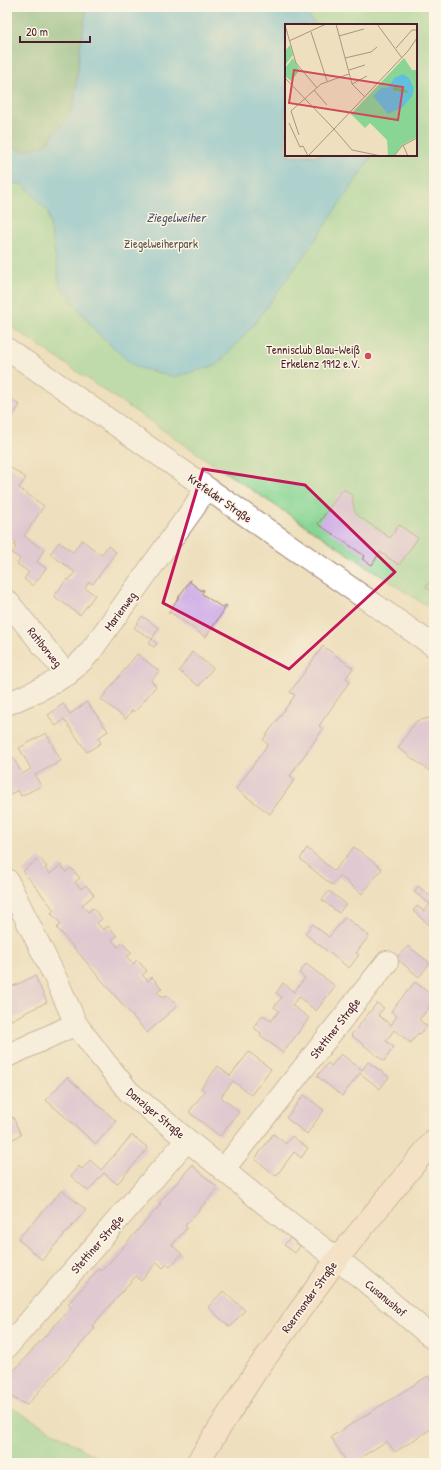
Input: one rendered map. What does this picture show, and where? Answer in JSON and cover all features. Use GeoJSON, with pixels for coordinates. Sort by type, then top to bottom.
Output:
{"type":"FeatureCollection","features":[{"type":"Feature","properties":{"kind":"main road","name":"Roermonder Straße"},"geometry":{"type":"LineString","coordinates":[[197,1463],[256,1371],[337,1258],[434,1140]]}},
{"type":"Feature","properties":{"kind":"street","name":"Krefelder Straße"},"geometry":{"type":"LineString","coordinates":[[7,350],[434,646]]}},
{"type":"Feature","properties":{"kind":"street","name":"Marienweg"},"geometry":{"type":"LineString","coordinates":[[7,704],[52,684],[67,675],[80,664],[195,506],[205,488]]}},
{"type":"Feature","properties":{"kind":"street","name":"Ratiborweg"},"geometry":{"type":"LineString","coordinates":[[7,601],[67,675]]}},
{"type":"Feature","properties":{"kind":"street","name":"Danziger Straße"},"geometry":{"type":"LineString","coordinates":[[7,880],[56,979],[76,1024],[129,1092],[265,1204],[337,1258]]}},
{"type":"Feature","properties":{"kind":"street","name":"Stettiner Straße"},"geometry":{"type":"LineString","coordinates":[[223,1170],[387,962]]}},
{"type":"Feature","properties":{"kind":"street"},"geometry":{"type":"LineString","coordinates":[[7,1056],[76,1024]]}},
{"type":"Feature","properties":{"kind":"street","name":"Stettiner Straße"},"geometry":{"type":"LineString","coordinates":[[7,1347],[187,1140]]}},
{"type":"Feature","properties":{"kind":"street","name":"Cusanushof"},"geometry":{"type":"LineString","coordinates":[[337,1258],[434,1339]]}},
{"type":"Feature","properties":{"kind":"highlighted area"},"geometry":{"type":"Polygon","coordinates":[[[203,469],[305,485],[395,572],[289,669],[163,603],[203,469]]]}},
{"type":"Feature","properties":{"kind":"green space","name":"Ziegelweiherpark"},"geometry":{"type":"Polygon","coordinates":[[[7,7],[434,7],[434,611],[219,468],[7,324],[7,7]]]}},
{"type":"Feature","properties":{"kind":"green space"},"geometry":{"type":"Polygon","coordinates":[[[14,7],[87,7],[80,48],[74,107],[46,145],[23,151],[7,144],[7,48],[14,7]]]}},
{"type":"Feature","properties":{"kind":"green space"},"geometry":{"type":"Polygon","coordinates":[[[7,1405],[107,1463],[7,1463],[7,1405]]]}},
{"type":"Feature","properties":{"kind":"water"},"geometry":{"type":"Polygon","coordinates":[[[7,7],[14,7],[7,48],[7,7]]]}},
{"type":"Feature","properties":{"kind":"water","name":"Ziegelweiher"},"geometry":{"type":"Polygon","coordinates":[[[87,7],[300,7],[315,24],[285,24],[285,156],[372,156],[313,243],[253,326],[217,365],[175,377],[135,367],[98,334],[60,286],[48,212],[24,185],[7,182],[7,144],[23,151],[46,145],[74,107],[80,48],[87,7]]]}},
{"type":"Feature","properties":{"kind":"building"},"geometry":{"type":"Polygon","coordinates":[[[7,397],[20,405],[8,423],[7,422],[7,397]]]}},
{"type":"Feature","properties":{"kind":"building"},"geometry":{"type":"Polygon","coordinates":[[[7,465],[26,478],[19,488],[44,506],[24,536],[44,550],[37,562],[46,568],[33,586],[24,579],[29,572],[17,564],[20,559],[12,553],[16,547],[14,546],[16,543],[7,537],[7,465]]]}},
{"type":"Feature","properties":{"kind":"building"},"geometry":{"type":"Polygon","coordinates":[[[343,489],[352,495],[354,509],[357,515],[390,538],[399,525],[418,538],[399,565],[380,552],[372,565],[362,559],[365,556],[318,524],[343,489]]]}},
{"type":"Feature","properties":{"kind":"building"},"geometry":{"type":"Polygon","coordinates":[[[82,540],[101,555],[108,546],[116,552],[93,584],[89,582],[85,588],[95,595],[80,615],[54,596],[67,579],[69,580],[75,572],[50,554],[59,542],[73,552],[82,540]]]}},
{"type":"Feature","properties":{"kind":"building"},"geometry":{"type":"Polygon","coordinates":[[[191,579],[190,582],[202,591],[203,589],[204,590],[202,594],[223,608],[225,605],[227,606],[205,638],[170,612],[169,614],[168,613],[191,579]]]}},
{"type":"Feature","properties":{"kind":"building"},"geometry":{"type":"Polygon","coordinates":[[[432,579],[434,580],[434,593],[426,587],[432,579]]]}},
{"type":"Feature","properties":{"kind":"building"},"geometry":{"type":"Polygon","coordinates":[[[142,616],[159,628],[152,639],[134,628],[142,616]]]}},
{"type":"Feature","properties":{"kind":"building"},"geometry":{"type":"Polygon","coordinates":[[[152,639],[157,644],[154,647],[149,644],[152,639]]]}},
{"type":"Feature","properties":{"kind":"building"},"geometry":{"type":"Polygon","coordinates":[[[323,646],[353,668],[346,678],[350,681],[319,726],[323,729],[290,776],[295,779],[270,814],[236,789],[268,744],[263,740],[295,695],[290,692],[323,646]]]}},
{"type":"Feature","properties":{"kind":"building"},"geometry":{"type":"Polygon","coordinates":[[[192,652],[213,668],[199,686],[179,671],[192,652]]]}},
{"type":"Feature","properties":{"kind":"building"},"geometry":{"type":"Polygon","coordinates":[[[137,654],[159,671],[151,681],[156,686],[135,712],[132,710],[126,719],[101,699],[137,654]]]}},
{"type":"Feature","properties":{"kind":"building"},"geometry":{"type":"Polygon","coordinates":[[[87,702],[108,731],[98,738],[101,743],[87,752],[64,719],[56,726],[48,715],[63,704],[70,714],[87,702]]]}},
{"type":"Feature","properties":{"kind":"building"},"geometry":{"type":"Polygon","coordinates":[[[434,717],[434,774],[398,748],[416,721],[434,717]]]}},
{"type":"Feature","properties":{"kind":"building"},"geometry":{"type":"Polygon","coordinates":[[[46,733],[61,761],[35,775],[41,786],[21,796],[18,790],[7,796],[7,760],[13,757],[22,774],[31,769],[19,748],[46,733]]]}},
{"type":"Feature","properties":{"kind":"building"},"geometry":{"type":"Polygon","coordinates":[[[354,847],[382,869],[362,894],[340,876],[332,885],[300,859],[307,848],[334,871],[354,847]]]}},
{"type":"Feature","properties":{"kind":"building"},"geometry":{"type":"Polygon","coordinates":[[[40,858],[50,874],[61,865],[66,872],[71,868],[80,878],[75,882],[81,889],[86,885],[94,895],[82,905],[88,912],[93,908],[102,919],[97,923],[103,930],[108,926],[117,936],[112,940],[118,947],[122,943],[132,953],[127,957],[133,964],[137,960],[147,971],[142,975],[148,981],[152,977],[162,989],[157,992],[163,998],[167,995],[177,1006],[147,1033],[57,928],[61,924],[51,913],[54,910],[23,871],[40,858]]]}},
{"type":"Feature","properties":{"kind":"building"},"geometry":{"type":"Polygon","coordinates":[[[418,886],[434,899],[434,929],[413,911],[417,906],[424,911],[430,904],[414,892],[418,886]]]}},
{"type":"Feature","properties":{"kind":"building"},"geometry":{"type":"Polygon","coordinates":[[[329,891],[346,904],[339,913],[322,900],[329,891]]]}},
{"type":"Feature","properties":{"kind":"building"},"geometry":{"type":"Polygon","coordinates":[[[345,917],[369,936],[356,953],[359,955],[349,968],[305,934],[312,924],[329,937],[345,917]]]}},
{"type":"Feature","properties":{"kind":"building"},"geometry":{"type":"Polygon","coordinates":[[[408,946],[430,963],[419,977],[396,958],[408,946]]]}},
{"type":"Feature","properties":{"kind":"building"},"geometry":{"type":"Polygon","coordinates":[[[306,964],[335,986],[316,1011],[299,997],[292,1005],[309,1018],[283,1053],[260,1035],[261,1033],[253,1027],[263,1015],[271,1021],[279,1011],[274,1007],[282,997],[276,993],[283,983],[294,992],[305,978],[299,973],[306,964]]]}},
{"type":"Feature","properties":{"kind":"building"},"geometry":{"type":"Polygon","coordinates":[[[35,976],[47,1002],[7,1022],[7,989],[35,976]]]}},
{"type":"Feature","properties":{"kind":"building"},"geometry":{"type":"Polygon","coordinates":[[[415,982],[434,997],[434,1001],[419,1020],[427,1026],[420,1034],[418,1033],[411,1043],[394,1030],[386,1041],[394,1047],[384,1061],[351,1035],[377,1003],[384,1008],[378,1015],[391,1025],[397,1016],[391,1011],[415,982]]]}},
{"type":"Feature","properties":{"kind":"building"},"geometry":{"type":"Polygon","coordinates":[[[249,1052],[271,1069],[251,1095],[233,1081],[221,1097],[239,1112],[220,1136],[189,1112],[205,1091],[201,1088],[218,1066],[230,1076],[249,1052]]]}},
{"type":"Feature","properties":{"kind":"building"},"geometry":{"type":"Polygon","coordinates":[[[341,1054],[362,1070],[368,1062],[389,1077],[380,1089],[360,1073],[342,1096],[317,1076],[328,1063],[331,1066],[341,1054]]]}},
{"type":"Feature","properties":{"kind":"building"},"geometry":{"type":"Polygon","coordinates":[[[67,1077],[116,1121],[96,1144],[46,1100],[67,1077]]]}},
{"type":"Feature","properties":{"kind":"building"},"geometry":{"type":"Polygon","coordinates":[[[304,1095],[324,1110],[307,1134],[286,1118],[304,1095]]]}},
{"type":"Feature","properties":{"kind":"building"},"geometry":{"type":"Polygon","coordinates":[[[13,1117],[21,1135],[11,1140],[7,1133],[7,1120],[13,1117]]]}},
{"type":"Feature","properties":{"kind":"building"},"geometry":{"type":"Polygon","coordinates":[[[273,1134],[286,1144],[292,1136],[308,1148],[301,1158],[294,1152],[276,1176],[255,1159],[273,1134]]]}},
{"type":"Feature","properties":{"kind":"building"},"geometry":{"type":"Polygon","coordinates":[[[132,1135],[148,1148],[117,1184],[104,1173],[88,1191],[71,1176],[79,1166],[82,1169],[90,1160],[101,1170],[132,1135]]]}},
{"type":"Feature","properties":{"kind":"building"},"geometry":{"type":"Polygon","coordinates":[[[192,1165],[218,1188],[185,1226],[187,1228],[172,1245],[182,1254],[170,1267],[167,1264],[163,1268],[157,1262],[141,1281],[136,1276],[92,1326],[95,1328],[27,1405],[7,1395],[7,1385],[13,1378],[10,1375],[71,1307],[68,1304],[99,1269],[101,1271],[108,1264],[161,1204],[159,1203],[192,1165]]]}},
{"type":"Feature","properties":{"kind":"building"},"geometry":{"type":"Polygon","coordinates":[[[62,1190],[86,1210],[42,1260],[18,1239],[62,1190]]]}},
{"type":"Feature","properties":{"kind":"building"},"geometry":{"type":"Polygon","coordinates":[[[290,1238],[300,1246],[295,1253],[284,1245],[290,1238]]]}},
{"type":"Feature","properties":{"kind":"building"},"geometry":{"type":"Polygon","coordinates":[[[223,1291],[245,1310],[230,1327],[208,1307],[223,1291]]]}},
{"type":"Feature","properties":{"kind":"building"},"geometry":{"type":"Polygon","coordinates":[[[428,1376],[434,1386],[434,1427],[395,1452],[387,1441],[352,1463],[347,1463],[331,1437],[428,1376]]]}},
{"type":"Feature","properties":{"kind":"place","name":"Tennisclub Blau-Weiß Erkelenz 1912 e.V."},"geometry":{"type":"Point","coordinates":[368,356]}}]}
